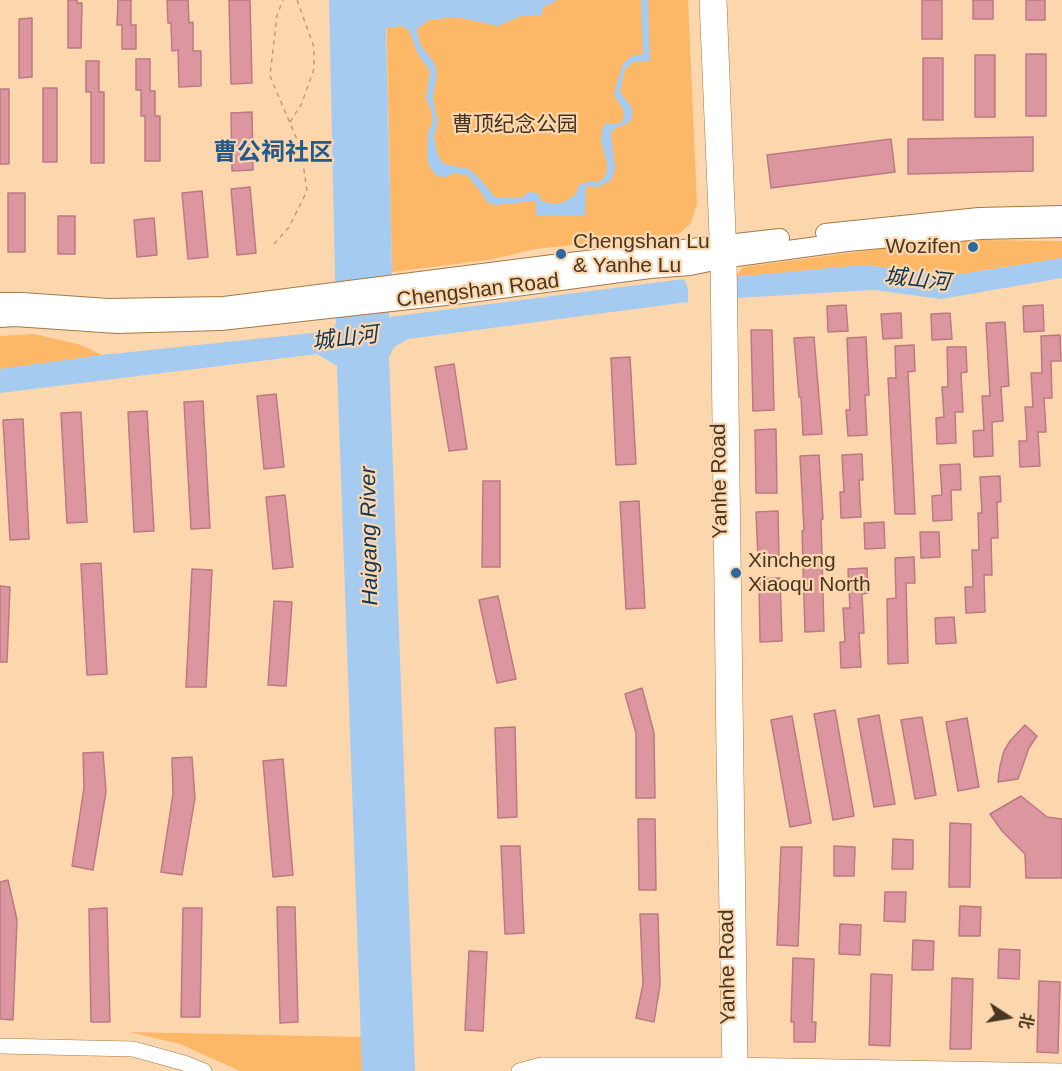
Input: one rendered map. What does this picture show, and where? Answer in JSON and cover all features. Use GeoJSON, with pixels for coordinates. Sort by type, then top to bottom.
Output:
{"type":"FeatureCollection","features":[{"type":"Feature","properties":{"kind":"main road","name":"Chengshan Road"},"geometry":{"type":"LineString","coordinates":[[723,252],[867,227],[979,217],[1062,215]]}},
{"type":"Feature","properties":{"kind":"main road","name":"Chengshan Road"},"geometry":{"type":"LineString","coordinates":[[0,318],[117,324],[220,321],[331,300],[723,252],[981,230],[1062,228]]}},
{"type":"Feature","properties":{"kind":"main road","name":"Chengshan Road"},"geometry":{"type":"LineString","coordinates":[[0,302],[108,308],[224,306],[331,300]]}},
{"type":"Feature","properties":{"kind":"street","name":"Yanhe Road"},"geometry":{"type":"LineString","coordinates":[[707,0],[723,252]]}},
{"type":"Feature","properties":{"kind":"street","name":"Yanhe Road"},"geometry":{"type":"LineString","coordinates":[[719,0],[723,252],[724,751],[735,1068]]}},
{"type":"Feature","properties":{"kind":"street"},"geometry":{"type":"LineString","coordinates":[[0,1046],[133,1050],[184,1063],[204,1071]]}},
{"type":"Feature","properties":{"kind":"street"},"geometry":{"type":"LineString","coordinates":[[519,1071],[541,1065],[1062,1071]]}},
{"type":"Feature","properties":{"kind":"path"},"geometry":{"type":"LineString","coordinates":[[274,244],[289,227],[307,191],[300,149],[270,76],[278,15],[283,0]]}},
{"type":"Feature","properties":{"kind":"path"},"geometry":{"type":"LineString","coordinates":[[290,123],[301,105],[314,69],[314,47],[297,0]]}},
{"type":"Feature","properties":{"kind":"green space","name":"曹顶纪念公园"},"geometry":{"type":"Polygon","coordinates":[[[386,0],[688,0],[697,204],[691,223],[679,234],[536,249],[488,260],[392,272],[386,0]]]}},
{"type":"Feature","properties":{"kind":"green space"},"geometry":{"type":"Polygon","coordinates":[[[975,240],[1062,241],[1062,258],[955,275],[864,265],[735,277],[743,267],[901,246],[975,240]]]}},
{"type":"Feature","properties":{"kind":"green space"},"geometry":{"type":"Polygon","coordinates":[[[34,334],[81,345],[102,355],[0,369],[0,336],[34,334]]]}},
{"type":"Feature","properties":{"kind":"green space"},"geometry":{"type":"Polygon","coordinates":[[[129,1032],[361,1037],[362,1071],[240,1071],[180,1044],[129,1032]]]}},
{"type":"Feature","properties":{"kind":"water"},"geometry":{"type":"Polygon","coordinates":[[[329,0],[555,0],[543,7],[541,16],[521,16],[498,26],[457,17],[429,20],[417,29],[420,44],[435,64],[437,74],[433,98],[438,123],[434,137],[438,156],[444,164],[469,169],[495,197],[522,197],[529,192],[537,193],[543,202],[558,204],[576,194],[579,185],[600,181],[606,175],[607,164],[601,141],[602,130],[605,124],[620,124],[623,120],[624,111],[614,95],[616,85],[623,64],[630,57],[643,54],[641,0],[648,0],[650,61],[634,62],[625,69],[620,92],[632,108],[632,116],[630,122],[614,129],[611,133],[615,169],[612,179],[599,187],[586,186],[585,215],[536,216],[536,201],[495,205],[487,202],[467,175],[454,173],[447,177],[437,176],[429,166],[427,156],[428,132],[432,124],[432,113],[426,98],[430,71],[418,54],[409,31],[403,26],[386,28],[392,272],[389,317],[684,279],[688,288],[688,302],[408,339],[394,347],[389,357],[415,1071],[362,1071],[337,366],[317,354],[0,393],[0,369],[102,355],[327,331],[336,324],[329,0]]]}},
{"type":"Feature","properties":{"kind":"water","name":"城山河"},"geometry":{"type":"Polygon","coordinates":[[[1062,258],[1062,278],[941,299],[874,290],[735,298],[735,277],[864,265],[955,275],[1062,258]]]}},
{"type":"Feature","properties":{"kind":"building"},"geometry":{"type":"Polygon","coordinates":[[[68,0],[77,0],[77,3],[82,3],[81,48],[68,48],[68,0]]]}},
{"type":"Feature","properties":{"kind":"building"},"geometry":{"type":"Polygon","coordinates":[[[118,0],[131,0],[131,25],[136,25],[136,49],[122,49],[122,25],[117,25],[118,0]]]}},
{"type":"Feature","properties":{"kind":"building"},"geometry":{"type":"Polygon","coordinates":[[[167,0],[188,0],[189,23],[193,22],[193,51],[201,51],[201,86],[179,87],[178,50],[172,51],[167,0]]]}},
{"type":"Feature","properties":{"kind":"building"},"geometry":{"type":"Polygon","coordinates":[[[229,0],[250,0],[252,83],[231,84],[229,0]]]}},
{"type":"Feature","properties":{"kind":"building"},"geometry":{"type":"Polygon","coordinates":[[[922,0],[942,0],[942,39],[922,39],[922,0]]]}},
{"type":"Feature","properties":{"kind":"building"},"geometry":{"type":"Polygon","coordinates":[[[973,0],[993,0],[993,19],[973,19],[973,0]]]}},
{"type":"Feature","properties":{"kind":"building"},"geometry":{"type":"Polygon","coordinates":[[[1026,0],[1045,0],[1045,20],[1026,20],[1026,0]]]}},
{"type":"Feature","properties":{"kind":"building"},"geometry":{"type":"Polygon","coordinates":[[[32,18],[32,77],[19,78],[19,19],[32,18]]]}},
{"type":"Feature","properties":{"kind":"building"},"geometry":{"type":"Polygon","coordinates":[[[1026,54],[1046,54],[1046,116],[1026,116],[1026,54]]]}},
{"type":"Feature","properties":{"kind":"building"},"geometry":{"type":"Polygon","coordinates":[[[975,55],[995,55],[995,117],[975,117],[975,55]]]}},
{"type":"Feature","properties":{"kind":"building"},"geometry":{"type":"Polygon","coordinates":[[[923,58],[943,58],[943,120],[923,120],[923,58]]]}},
{"type":"Feature","properties":{"kind":"building"},"geometry":{"type":"Polygon","coordinates":[[[136,59],[150,59],[150,91],[155,91],[155,116],[160,116],[160,161],[145,161],[145,116],[141,116],[141,90],[136,90],[136,59]]]}},
{"type":"Feature","properties":{"kind":"building"},"geometry":{"type":"Polygon","coordinates":[[[86,61],[99,61],[99,92],[104,92],[104,163],[91,163],[91,92],[86,92],[86,61]]]}},
{"type":"Feature","properties":{"kind":"building"},"geometry":{"type":"Polygon","coordinates":[[[43,88],[57,88],[57,162],[43,162],[43,88]]]}},
{"type":"Feature","properties":{"kind":"building"},"geometry":{"type":"Polygon","coordinates":[[[0,89],[9,89],[9,164],[0,164],[0,89]]]}},
{"type":"Feature","properties":{"kind":"building"},"geometry":{"type":"Polygon","coordinates":[[[252,112],[253,170],[232,171],[231,113],[252,112]]]}},
{"type":"Feature","properties":{"kind":"building"},"geometry":{"type":"Polygon","coordinates":[[[1033,137],[1033,171],[908,174],[908,139],[1033,137]]]}},
{"type":"Feature","properties":{"kind":"building"},"geometry":{"type":"Polygon","coordinates":[[[891,139],[895,172],[771,188],[767,155],[891,139]]]}},
{"type":"Feature","properties":{"kind":"building"},"geometry":{"type":"Polygon","coordinates":[[[250,187],[256,253],[237,255],[231,189],[250,187]]]}},
{"type":"Feature","properties":{"kind":"building"},"geometry":{"type":"Polygon","coordinates":[[[202,191],[208,257],[188,259],[182,193],[202,191]]]}},
{"type":"Feature","properties":{"kind":"building"},"geometry":{"type":"Polygon","coordinates":[[[8,193],[25,193],[25,252],[8,252],[8,193]]]}},
{"type":"Feature","properties":{"kind":"building"},"geometry":{"type":"Polygon","coordinates":[[[58,216],[75,216],[75,254],[58,254],[58,216]]]}},
{"type":"Feature","properties":{"kind":"building"},"geometry":{"type":"Polygon","coordinates":[[[154,218],[157,255],[137,257],[134,220],[154,218]]]}},
{"type":"Feature","properties":{"kind":"building"},"geometry":{"type":"Polygon","coordinates":[[[846,305],[848,331],[828,332],[827,306],[846,305]]]}},
{"type":"Feature","properties":{"kind":"building"},"geometry":{"type":"Polygon","coordinates":[[[1043,305],[1044,331],[1024,332],[1023,306],[1043,305]]]}},
{"type":"Feature","properties":{"kind":"building"},"geometry":{"type":"Polygon","coordinates":[[[901,313],[902,338],[883,339],[881,314],[901,313]]]}},
{"type":"Feature","properties":{"kind":"building"},"geometry":{"type":"Polygon","coordinates":[[[950,313],[952,339],[932,340],[931,314],[950,313]]]}},
{"type":"Feature","properties":{"kind":"building"},"geometry":{"type":"Polygon","coordinates":[[[1005,322],[1009,386],[1001,387],[1003,421],[992,422],[993,456],[974,457],[973,431],[984,430],[982,396],[990,396],[986,323],[1005,322]]]}},
{"type":"Feature","properties":{"kind":"building"},"geometry":{"type":"Polygon","coordinates":[[[751,330],[772,330],[774,410],[753,411],[751,330]]]}},
{"type":"Feature","properties":{"kind":"building"},"geometry":{"type":"Polygon","coordinates":[[[1060,335],[1061,361],[1051,361],[1052,398],[1044,398],[1046,432],[1038,432],[1040,466],[1020,467],[1019,441],[1027,441],[1025,407],[1033,407],[1031,373],[1042,373],[1041,336],[1060,335]]]}},
{"type":"Feature","properties":{"kind":"building"},"geometry":{"type":"Polygon","coordinates":[[[814,337],[822,434],[803,435],[794,338],[814,337]]]}},
{"type":"Feature","properties":{"kind":"building"},"geometry":{"type":"Polygon","coordinates":[[[866,337],[869,395],[865,395],[867,435],[848,436],[846,410],[850,410],[847,338],[866,337]]]}},
{"type":"Feature","properties":{"kind":"building"},"geometry":{"type":"Polygon","coordinates":[[[914,345],[915,371],[908,372],[915,514],[895,514],[888,378],[896,378],[895,346],[914,345]]]}},
{"type":"Feature","properties":{"kind":"building"},"geometry":{"type":"Polygon","coordinates":[[[947,347],[966,347],[967,372],[961,373],[963,412],[955,412],[956,443],[937,444],[936,418],[944,417],[942,387],[948,387],[947,347]]]}},
{"type":"Feature","properties":{"kind":"building"},"geometry":{"type":"Polygon","coordinates":[[[630,357],[636,464],[616,465],[611,358],[630,357]]]}},
{"type":"Feature","properties":{"kind":"building"},"geometry":{"type":"Polygon","coordinates":[[[454,364],[467,449],[449,451],[435,367],[454,364]]]}},
{"type":"Feature","properties":{"kind":"building"},"geometry":{"type":"Polygon","coordinates":[[[276,394],[284,467],[264,469],[257,396],[276,394]]]}},
{"type":"Feature","properties":{"kind":"building"},"geometry":{"type":"Polygon","coordinates":[[[203,401],[210,528],[191,529],[184,402],[203,401]]]}},
{"type":"Feature","properties":{"kind":"building"},"geometry":{"type":"Polygon","coordinates":[[[147,411],[154,531],[134,532],[128,412],[147,411]]]}},
{"type":"Feature","properties":{"kind":"building"},"geometry":{"type":"Polygon","coordinates":[[[81,412],[87,522],[67,523],[61,413],[81,412]]]}},
{"type":"Feature","properties":{"kind":"building"},"geometry":{"type":"Polygon","coordinates":[[[23,419],[29,539],[10,540],[3,420],[23,419]]]}},
{"type":"Feature","properties":{"kind":"building"},"geometry":{"type":"Polygon","coordinates":[[[776,429],[777,493],[756,493],[755,430],[776,429]]]}},
{"type":"Feature","properties":{"kind":"building"},"geometry":{"type":"Polygon","coordinates":[[[862,454],[863,480],[859,480],[861,517],[841,518],[840,492],[844,492],[842,455],[862,454]]]}},
{"type":"Feature","properties":{"kind":"building"},"geometry":{"type":"Polygon","coordinates":[[[819,455],[823,519],[821,519],[824,631],[805,632],[802,531],[804,530],[800,456],[819,455]]]}},
{"type":"Feature","properties":{"kind":"building"},"geometry":{"type":"Polygon","coordinates":[[[960,464],[961,490],[951,490],[952,520],[933,521],[932,496],[942,495],[940,465],[960,464]]]}},
{"type":"Feature","properties":{"kind":"building"},"geometry":{"type":"Polygon","coordinates":[[[1000,476],[1001,502],[997,502],[998,538],[991,538],[992,575],[984,575],[985,612],[966,613],[965,587],[973,587],[972,550],[979,550],[978,513],[982,513],[980,477],[1000,476]]]}},
{"type":"Feature","properties":{"kind":"building"},"geometry":{"type":"Polygon","coordinates":[[[483,481],[500,481],[500,567],[482,567],[483,481]]]}},
{"type":"Feature","properties":{"kind":"building"},"geometry":{"type":"Polygon","coordinates":[[[285,495],[293,567],[273,569],[266,497],[285,495]]]}},
{"type":"Feature","properties":{"kind":"building"},"geometry":{"type":"Polygon","coordinates":[[[639,501],[645,608],[626,609],[620,502],[639,501]]]}},
{"type":"Feature","properties":{"kind":"building"},"geometry":{"type":"Polygon","coordinates":[[[778,511],[779,557],[758,558],[756,512],[778,511]]]}},
{"type":"Feature","properties":{"kind":"building"},"geometry":{"type":"Polygon","coordinates":[[[884,522],[885,548],[865,549],[864,523],[884,522]]]}},
{"type":"Feature","properties":{"kind":"building"},"geometry":{"type":"Polygon","coordinates":[[[920,532],[939,532],[940,557],[921,558],[920,532]]]}},
{"type":"Feature","properties":{"kind":"building"},"geometry":{"type":"Polygon","coordinates":[[[914,557],[915,583],[906,583],[908,663],[888,664],[887,599],[896,598],[895,558],[914,557]]]}},
{"type":"Feature","properties":{"kind":"building"},"geometry":{"type":"Polygon","coordinates":[[[101,563],[107,674],[87,675],[81,564],[101,563]]]}},
{"type":"Feature","properties":{"kind":"building"},"geometry":{"type":"Polygon","coordinates":[[[867,568],[868,593],[862,594],[864,633],[859,633],[861,667],[841,668],[840,642],[845,642],[843,608],[850,608],[848,569],[867,568]]]}},
{"type":"Feature","properties":{"kind":"building"},"geometry":{"type":"Polygon","coordinates":[[[192,569],[212,570],[206,687],[186,687],[192,569]]]}},
{"type":"Feature","properties":{"kind":"building"},"geometry":{"type":"Polygon","coordinates":[[[780,578],[782,641],[760,642],[759,579],[780,578]]]}},
{"type":"Feature","properties":{"kind":"building"},"geometry":{"type":"Polygon","coordinates":[[[0,586],[10,587],[7,662],[0,662],[0,586]]]}},
{"type":"Feature","properties":{"kind":"building"},"geometry":{"type":"Polygon","coordinates":[[[498,596],[516,679],[497,683],[479,600],[498,596]]]}},
{"type":"Feature","properties":{"kind":"building"},"geometry":{"type":"Polygon","coordinates":[[[274,601],[292,602],[286,686],[268,685],[274,601]]]}},
{"type":"Feature","properties":{"kind":"building"},"geometry":{"type":"Polygon","coordinates":[[[954,617],[956,643],[936,644],[935,618],[954,617]]]}},
{"type":"Feature","properties":{"kind":"building"},"geometry":{"type":"Polygon","coordinates":[[[642,688],[654,733],[655,798],[636,798],[636,733],[625,694],[642,688]]]}},
{"type":"Feature","properties":{"kind":"building"},"geometry":{"type":"Polygon","coordinates":[[[835,710],[854,816],[833,820],[814,714],[835,710]]]}},
{"type":"Feature","properties":{"kind":"building"},"geometry":{"type":"Polygon","coordinates":[[[879,715],[895,804],[874,807],[858,719],[879,715]]]}},
{"type":"Feature","properties":{"kind":"building"},"geometry":{"type":"Polygon","coordinates":[[[792,716],[811,823],[790,827],[771,720],[792,716]]]}},
{"type":"Feature","properties":{"kind":"building"},"geometry":{"type":"Polygon","coordinates":[[[922,717],[936,795],[915,799],[901,720],[922,717]]]}},
{"type":"Feature","properties":{"kind":"building"},"geometry":{"type":"Polygon","coordinates":[[[967,718],[979,787],[958,791],[946,722],[967,718]]]}},
{"type":"Feature","properties":{"kind":"building"},"geometry":{"type":"Polygon","coordinates":[[[1025,725],[1037,736],[1029,748],[1018,779],[998,782],[1004,751],[1025,725]]]}},
{"type":"Feature","properties":{"kind":"building"},"geometry":{"type":"Polygon","coordinates":[[[515,727],[517,817],[498,818],[495,728],[515,727]]]}},
{"type":"Feature","properties":{"kind":"building"},"geometry":{"type":"Polygon","coordinates":[[[103,752],[106,792],[93,870],[72,866],[84,788],[83,753],[103,752]]]}},
{"type":"Feature","properties":{"kind":"building"},"geometry":{"type":"Polygon","coordinates":[[[192,757],[195,798],[182,875],[161,872],[173,794],[172,758],[192,757]]]}},
{"type":"Feature","properties":{"kind":"building"},"geometry":{"type":"Polygon","coordinates":[[[283,759],[293,875],[273,877],[263,761],[283,759]]]}},
{"type":"Feature","properties":{"kind":"building"},"geometry":{"type":"Polygon","coordinates":[[[1021,796],[1047,817],[1062,819],[1062,878],[1026,878],[1025,854],[1002,831],[990,814],[1021,796]]]}},
{"type":"Feature","properties":{"kind":"building"},"geometry":{"type":"Polygon","coordinates":[[[638,819],[655,819],[656,890],[639,890],[638,819]]]}},
{"type":"Feature","properties":{"kind":"building"},"geometry":{"type":"Polygon","coordinates":[[[950,823],[971,824],[970,887],[949,887],[950,823]]]}},
{"type":"Feature","properties":{"kind":"building"},"geometry":{"type":"Polygon","coordinates":[[[893,839],[913,840],[913,869],[892,869],[893,839]]]}},
{"type":"Feature","properties":{"kind":"building"},"geometry":{"type":"Polygon","coordinates":[[[501,846],[520,846],[524,933],[505,934],[501,846]]]}},
{"type":"Feature","properties":{"kind":"building"},"geometry":{"type":"Polygon","coordinates":[[[834,846],[855,847],[854,876],[834,876],[834,846]]]}},
{"type":"Feature","properties":{"kind":"building"},"geometry":{"type":"Polygon","coordinates":[[[781,847],[802,847],[798,946],[777,945],[781,847]]]}},
{"type":"Feature","properties":{"kind":"building"},"geometry":{"type":"Polygon","coordinates":[[[8,880],[17,920],[13,1020],[0,1019],[0,882],[8,880]]]}},
{"type":"Feature","properties":{"kind":"building"},"geometry":{"type":"Polygon","coordinates":[[[885,892],[906,892],[905,922],[884,921],[885,892]]]}},
{"type":"Feature","properties":{"kind":"building"},"geometry":{"type":"Polygon","coordinates":[[[960,906],[981,907],[980,936],[959,936],[960,906]]]}},
{"type":"Feature","properties":{"kind":"building"},"geometry":{"type":"Polygon","coordinates":[[[277,907],[295,907],[298,1022],[280,1023],[277,907]]]}},
{"type":"Feature","properties":{"kind":"building"},"geometry":{"type":"Polygon","coordinates":[[[107,908],[110,1022],[91,1022],[89,909],[107,908]]]}},
{"type":"Feature","properties":{"kind":"building"},"geometry":{"type":"Polygon","coordinates":[[[183,908],[202,908],[200,1017],[181,1017],[183,908]]]}},
{"type":"Feature","properties":{"kind":"building"},"geometry":{"type":"Polygon","coordinates":[[[640,914],[658,914],[660,985],[654,1022],[636,1018],[643,984],[640,914]]]}},
{"type":"Feature","properties":{"kind":"building"},"geometry":{"type":"Polygon","coordinates":[[[840,924],[861,925],[860,955],[839,954],[840,924]]]}},
{"type":"Feature","properties":{"kind":"building"},"geometry":{"type":"Polygon","coordinates":[[[913,940],[934,941],[933,970],[912,970],[913,940]]]}},
{"type":"Feature","properties":{"kind":"building"},"geometry":{"type":"Polygon","coordinates":[[[999,949],[1020,950],[1019,979],[998,978],[999,949]]]}},
{"type":"Feature","properties":{"kind":"building"},"geometry":{"type":"Polygon","coordinates":[[[469,951],[487,952],[483,1031],[465,1030],[469,951]]]}},
{"type":"Feature","properties":{"kind":"building"},"geometry":{"type":"Polygon","coordinates":[[[793,958],[814,959],[812,1022],[816,1022],[815,1042],[794,1042],[794,1022],[791,1022],[793,958]]]}},
{"type":"Feature","properties":{"kind":"building"},"geometry":{"type":"Polygon","coordinates":[[[871,974],[892,975],[890,1046],[869,1045],[871,974]]]}},
{"type":"Feature","properties":{"kind":"building"},"geometry":{"type":"Polygon","coordinates":[[[952,978],[973,979],[971,1049],[950,1049],[952,978]]]}},
{"type":"Feature","properties":{"kind":"building"},"geometry":{"type":"Polygon","coordinates":[[[1039,981],[1060,982],[1058,1053],[1037,1052],[1039,981]]]}},
{"type":"Feature","properties":{"kind":"place","name":"Wozifen"},"geometry":{"type":"Point","coordinates":[973,247]}},
{"type":"Feature","properties":{"kind":"place","name":"Chengshan Lu & Yanhe Lu"},"geometry":{"type":"Point","coordinates":[561,254]}},
{"type":"Feature","properties":{"kind":"place","name":"Xincheng Xiaoqu North"},"geometry":{"type":"Point","coordinates":[736,573]}},
{"type":"Feature","properties":{"kind":"district","name":"曹公祠社区"},"geometry":{"type":"Point","coordinates":[273,153]}},
{"type":"Feature","properties":{"kind":"water label","name":"Haigang River"},"geometry":{"type":"Point","coordinates":[370,536]}}]}
